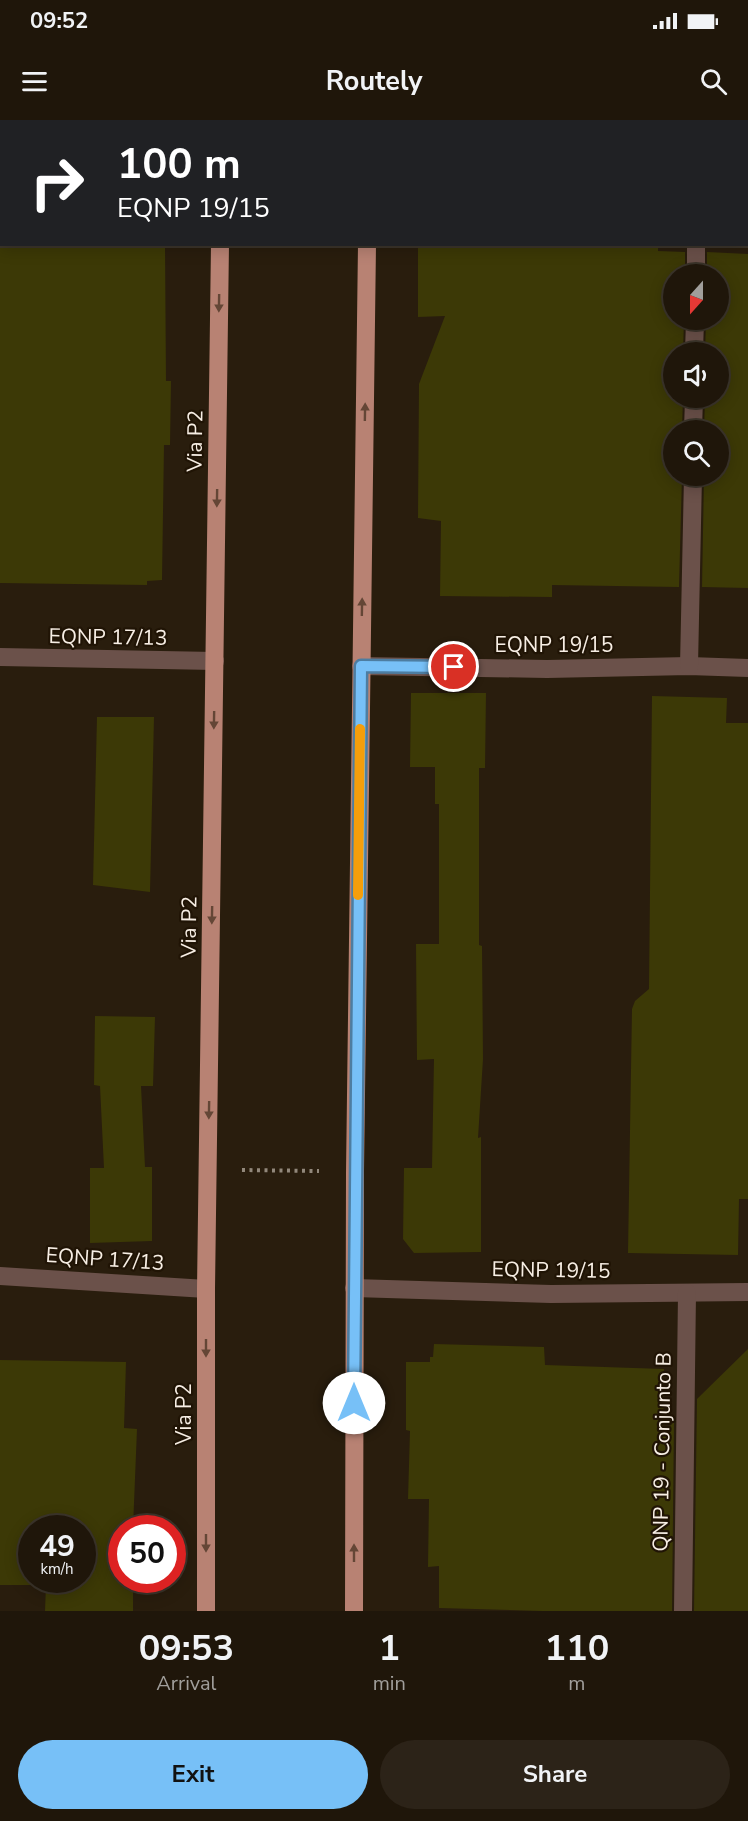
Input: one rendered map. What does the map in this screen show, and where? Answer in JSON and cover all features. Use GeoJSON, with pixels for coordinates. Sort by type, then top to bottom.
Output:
{"type":"FeatureCollection","features":[{"type":"Feature","properties":{"kind":"main road","name":"Via P2"},"geometry":{"type":"LineString","coordinates":[[206,1611],[206,1289],[220,246]]}},
{"type":"Feature","properties":{"kind":"main road"},"geometry":{"type":"LineString","coordinates":[[354,1611],[355,1172],[367,246]]}},
{"type":"Feature","properties":{"kind":"street"},"geometry":{"type":"LineString","coordinates":[[696,246],[696,264]]}},
{"type":"Feature","properties":{"kind":"street"},"geometry":{"type":"LineString","coordinates":[[689,666],[693,486]]}},
{"type":"Feature","properties":{"kind":"street","name":"EQNP 17/13"},"geometry":{"type":"LineString","coordinates":[[0,657],[215,662]]}},
{"type":"Feature","properties":{"kind":"street","name":"EQNP 19/15"},"geometry":{"type":"LineString","coordinates":[[361,666],[547,669],[689,666],[748,668]]}},
{"type":"Feature","properties":{"kind":"street","name":"EQNP 17/13"},"geometry":{"type":"LineString","coordinates":[[0,1276],[206,1289]]}},
{"type":"Feature","properties":{"kind":"street","name":"EQNP 19/15"},"geometry":{"type":"LineString","coordinates":[[354,1288],[551,1294],[748,1292]]}},
{"type":"Feature","properties":{"kind":"street","name":"QNP 19 - Conjunto B"},"geometry":{"type":"LineString","coordinates":[[683,1611],[687,1293]]}},
{"type":"Feature","properties":{"kind":"path"},"geometry":{"type":"LineString","coordinates":[[208,1169],[355,1172]]}},
{"type":"Feature","properties":{"kind":"building"},"geometry":{"type":"Polygon","coordinates":[[[0,246],[165,246],[166,381],[171,381],[170,445],[164,445],[162,580],[147,581],[147,585],[0,583],[0,246]]]}},
{"type":"Feature","properties":{"kind":"building"},"geometry":{"type":"Polygon","coordinates":[[[418,246],[658,246],[658,251],[685,252],[685,264],[663,264],[663,330],[684,330],[683,342],[663,342],[663,408],[683,408],[682,420],[663,420],[663,486],[682,486],[679,587],[552,585],[552,597],[440,596],[441,521],[418,518],[419,384],[445,316],[418,317],[418,246]]]}},
{"type":"Feature","properties":{"kind":"building"},"geometry":{"type":"Polygon","coordinates":[[[707,252],[748,254],[748,588],[702,587],[704,486],[729,486],[729,420],[704,420],[705,408],[729,408],[729,342],[705,342],[706,330],[729,330],[729,264],[707,264],[707,252]]]}},
{"type":"Feature","properties":{"kind":"building"},"geometry":{"type":"Polygon","coordinates":[[[411,693],[486,693],[485,768],[479,768],[479,945],[482,946],[483,1059],[478,1138],[481,1137],[481,1252],[414,1253],[403,1239],[404,1168],[432,1168],[434,1059],[417,1060],[416,944],[439,944],[439,804],[435,804],[435,767],[410,767],[411,693]]]}},
{"type":"Feature","properties":{"kind":"building"},"geometry":{"type":"Polygon","coordinates":[[[652,696],[727,698],[726,723],[748,723],[748,1199],[739,1199],[738,1255],[628,1253],[632,1009],[635,1001],[649,989],[652,696]]]}},
{"type":"Feature","properties":{"kind":"building"},"geometry":{"type":"Polygon","coordinates":[[[97,717],[154,717],[150,892],[93,885],[97,717]]]}},
{"type":"Feature","properties":{"kind":"building"},"geometry":{"type":"Polygon","coordinates":[[[95,1016],[155,1017],[153,1086],[141,1086],[145,1167],[152,1167],[152,1241],[90,1243],[90,1168],[104,1168],[100,1086],[94,1085],[95,1016]]]}},
{"type":"Feature","properties":{"kind":"building"},"geometry":{"type":"Polygon","coordinates":[[[434,1344],[544,1347],[545,1365],[664,1369],[663,1433],[674,1422],[672,1611],[439,1608],[439,1566],[428,1567],[429,1499],[408,1499],[410,1431],[406,1430],[406,1362],[430,1362],[430,1357],[433,1357],[434,1344]]]}},
{"type":"Feature","properties":{"kind":"building"},"geometry":{"type":"Polygon","coordinates":[[[748,1349],[748,1611],[694,1611],[697,1399],[748,1349]]]}},
{"type":"Feature","properties":{"kind":"building"},"geometry":{"type":"Polygon","coordinates":[[[0,1360],[126,1362],[124,1428],[137,1429],[134,1515],[108,1515],[108,1593],[133,1593],[133,1611],[45,1611],[46,1593],[96,1593],[96,1515],[18,1515],[18,1585],[0,1585],[0,1360]]]}},
{"type":"Feature","properties":{"kind":"slow traffic"},"geometry":{"type":"LineString","coordinates":[[358,895],[360,729]]}},
{"type":"Feature","properties":{"kind":"route"},"geometry":{"type":"LineString","coordinates":[[354,1403],[361,666],[454,667]]}}]}
